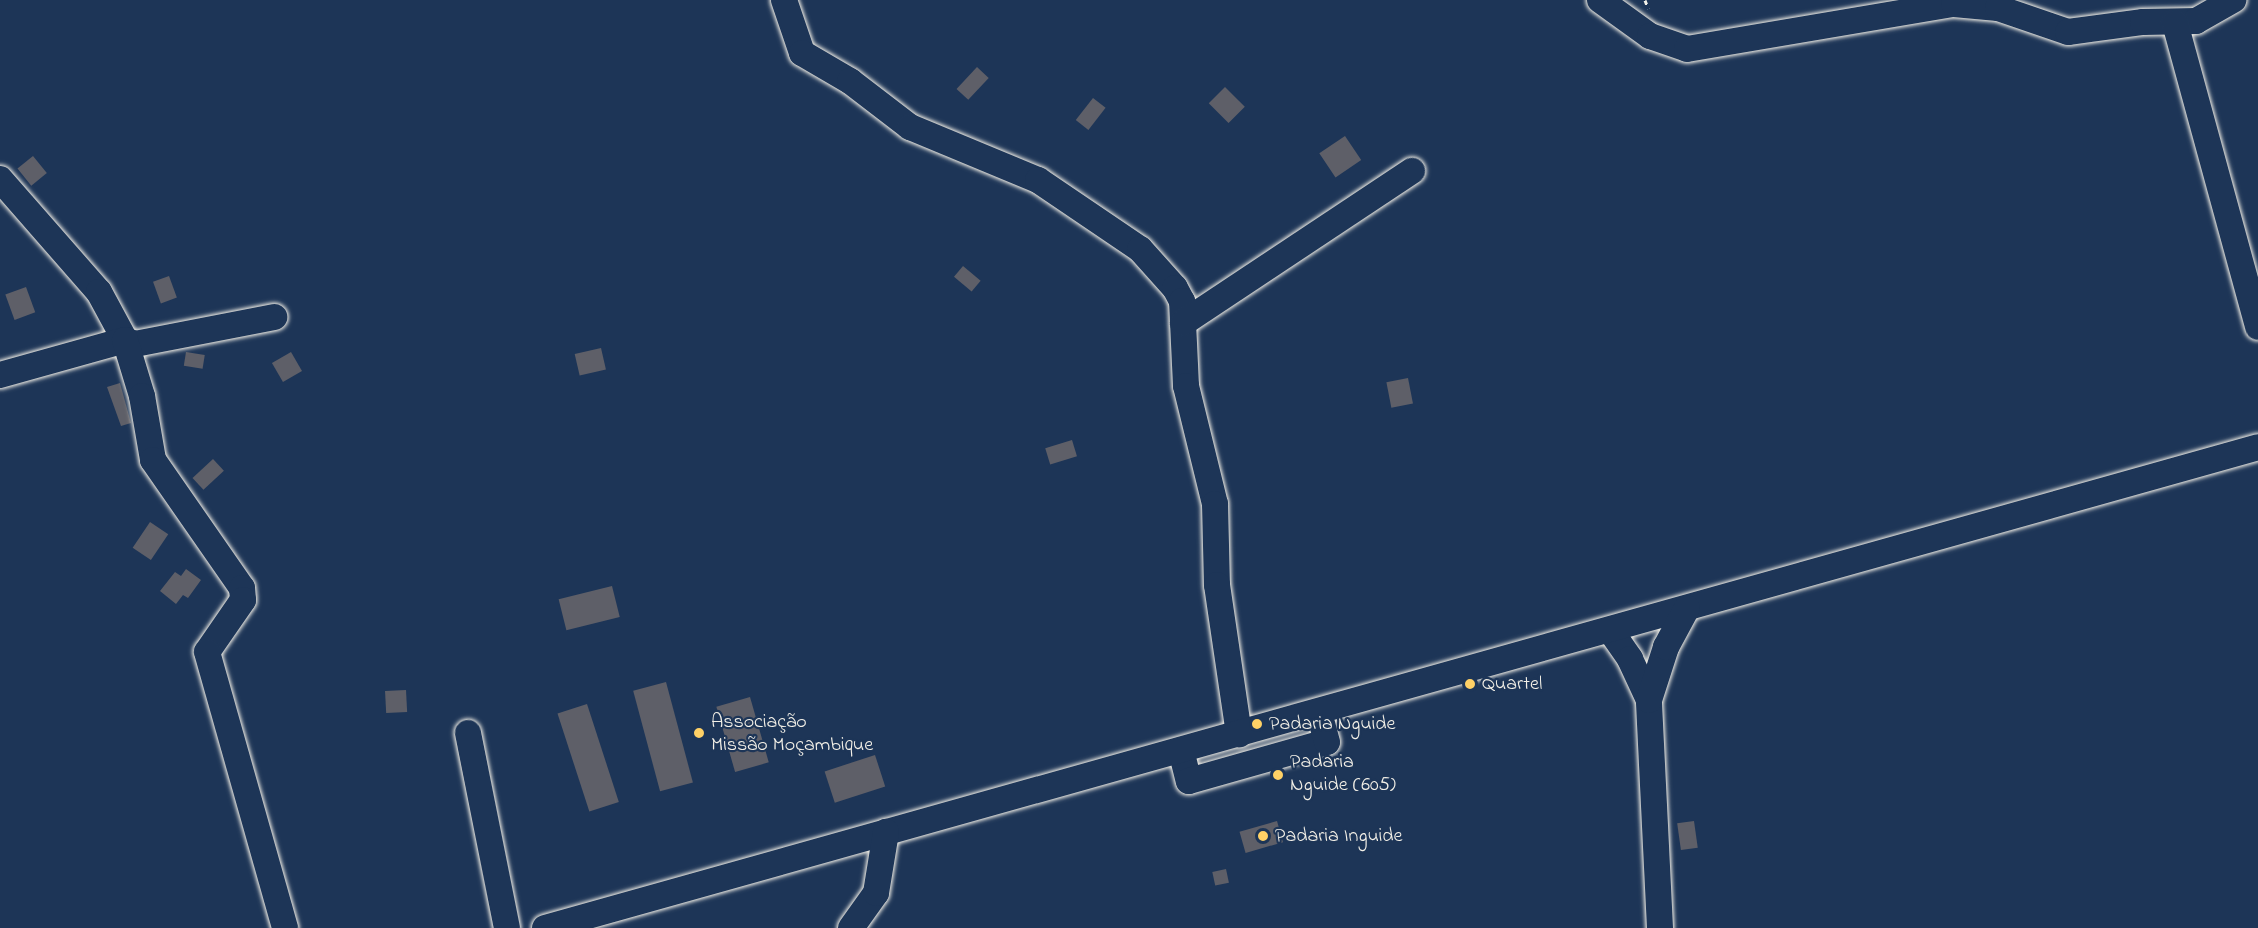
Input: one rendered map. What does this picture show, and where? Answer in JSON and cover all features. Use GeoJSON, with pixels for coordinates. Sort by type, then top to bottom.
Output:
{"type":"FeatureCollection","features":[{"type":"Feature","properties":{"kind":"street"},"geometry":{"type":"LineString","coordinates":[[784,0],[802,52],[850,81],[910,127],[1022,171],[1140,249],[1175,288],[1182,301],[1186,386],[1215,504],[1217,585],[1239,734]]}},
{"type":"Feature","properties":{"kind":"street"},"geometry":{"type":"LineString","coordinates":[[1600,0],[1650,36],[1687,49],[1954,4],[1998,8],[2068,32],[2143,22],[2175,23],[2205,18],[2232,0]]}},
{"type":"Feature","properties":{"kind":"street"},"geometry":{"type":"LineString","coordinates":[[2175,23],[2258,327]]}},
{"type":"Feature","properties":{"kind":"street"},"geometry":{"type":"LineString","coordinates":[[1183,323],[1412,171]]}},
{"type":"Feature","properties":{"kind":"street"},"geometry":{"type":"LineString","coordinates":[[0,179],[99,292],[125,340],[142,396],[153,460],[242,588],[243,600],[207,652],[285,928]]}},
{"type":"Feature","properties":{"kind":"street"},"geometry":{"type":"LineString","coordinates":[[0,375],[125,340],[135,344],[273,316]]}},
{"type":"Feature","properties":{"kind":"street"},"geometry":{"type":"LineString","coordinates":[[545,928],[2258,447]]}},
{"type":"Feature","properties":{"kind":"street"},"geometry":{"type":"LineString","coordinates":[[1660,928],[1649,700],[1666,647],[1687,608]]}},
{"type":"Feature","properties":{"kind":"street"},"geometry":{"type":"LineString","coordinates":[[1610,630],[1630,659],[1649,700]]}},
{"type":"Feature","properties":{"kind":"street"},"geometry":{"type":"LineString","coordinates":[[1180,750],[1189,781],[1327,742],[1319,712]]}},
{"type":"Feature","properties":{"kind":"street"},"geometry":{"type":"LineString","coordinates":[[468,733],[507,928]]}},
{"type":"Feature","properties":{"kind":"street"},"geometry":{"type":"LineString","coordinates":[[851,928],[876,893],[886,832]]}},
{"type":"Feature","properties":{"kind":"building"},"geometry":{"type":"Polygon","coordinates":[[[977,67],[989,78],[968,100],[957,89],[977,67]]]}},
{"type":"Feature","properties":{"kind":"building"},"geometry":{"type":"Polygon","coordinates":[[[1225,87],[1245,107],[1229,123],[1209,103],[1225,87]]]}},
{"type":"Feature","properties":{"kind":"building"},"geometry":{"type":"Polygon","coordinates":[[[1093,98],[1106,108],[1088,130],[1076,120],[1093,98]]]}},
{"type":"Feature","properties":{"kind":"building"},"geometry":{"type":"Polygon","coordinates":[[[1345,136],[1361,160],[1336,177],[1319,153],[1345,136]]]}},
{"type":"Feature","properties":{"kind":"building"},"geometry":{"type":"Polygon","coordinates":[[[33,156],[47,173],[31,186],[17,169],[33,156]]]}},
{"type":"Feature","properties":{"kind":"building"},"geometry":{"type":"Polygon","coordinates":[[[963,266],[981,281],[972,292],[954,277],[963,266]]]}},
{"type":"Feature","properties":{"kind":"building"},"geometry":{"type":"Polygon","coordinates":[[[169,276],[177,298],[161,303],[153,282],[169,276]]]}},
{"type":"Feature","properties":{"kind":"building"},"geometry":{"type":"Polygon","coordinates":[[[26,287],[35,312],[15,320],[5,295],[26,287]]]}},
{"type":"Feature","properties":{"kind":"building"},"geometry":{"type":"Polygon","coordinates":[[[601,348],[606,369],[580,376],[575,354],[601,348]]]}},
{"type":"Feature","properties":{"kind":"building"},"geometry":{"type":"Polygon","coordinates":[[[186,352],[205,355],[203,369],[184,366],[186,352]]]}},
{"type":"Feature","properties":{"kind":"building"},"geometry":{"type":"Polygon","coordinates":[[[291,352],[302,371],[283,382],[272,363],[291,352]]]}},
{"type":"Feature","properties":{"kind":"building"},"geometry":{"type":"Polygon","coordinates":[[[1408,378],[1413,404],[1391,408],[1386,382],[1408,378]]]}},
{"type":"Feature","properties":{"kind":"building"},"geometry":{"type":"Polygon","coordinates":[[[120,383],[131,423],[121,426],[107,387],[120,383]]]}},
{"type":"Feature","properties":{"kind":"building"},"geometry":{"type":"Polygon","coordinates":[[[1072,440],[1077,456],[1050,464],[1045,448],[1072,440]]]}},
{"type":"Feature","properties":{"kind":"building"},"geometry":{"type":"Polygon","coordinates":[[[213,459],[224,471],[203,490],[193,478],[213,459]]]}},
{"type":"Feature","properties":{"kind":"building"},"geometry":{"type":"Polygon","coordinates":[[[150,522],[168,534],[151,560],[133,548],[150,522]]]}},
{"type":"Feature","properties":{"kind":"building"},"geometry":{"type":"Polygon","coordinates":[[[186,569],[201,580],[188,598],[183,595],[176,604],[160,591],[175,572],[181,576],[186,569]]]}},
{"type":"Feature","properties":{"kind":"building"},"geometry":{"type":"Polygon","coordinates":[[[612,586],[620,617],[566,630],[559,599],[612,586]]]}},
{"type":"Feature","properties":{"kind":"building"},"geometry":{"type":"Polygon","coordinates":[[[666,682],[693,782],[660,791],[633,691],[666,682]]]}},
{"type":"Feature","properties":{"kind":"building"},"geometry":{"type":"Polygon","coordinates":[[[406,690],[407,712],[386,713],[385,691],[406,690]]]}},
{"type":"Feature","properties":{"kind":"building"},"geometry":{"type":"Polygon","coordinates":[[[750,697],[769,762],[735,772],[716,707],[750,697]]]}},
{"type":"Feature","properties":{"kind":"building"},"geometry":{"type":"Polygon","coordinates":[[[587,704],[619,802],[589,812],[558,714],[587,704]]]}},
{"type":"Feature","properties":{"kind":"building"},"geometry":{"type":"Polygon","coordinates":[[[875,755],[885,786],[835,803],[825,771],[875,755]]]}},
{"type":"Feature","properties":{"kind":"building"},"geometry":{"type":"Polygon","coordinates":[[[1277,821],[1283,842],[1246,853],[1240,832],[1277,821]]]}},
{"type":"Feature","properties":{"kind":"building"},"geometry":{"type":"Polygon","coordinates":[[[1694,821],[1698,848],[1681,850],[1677,823],[1694,821]]]}},
{"type":"Feature","properties":{"kind":"building"},"geometry":{"type":"Polygon","coordinates":[[[1226,869],[1229,883],[1215,886],[1212,872],[1226,869]]]}},
{"type":"Feature","properties":{"kind":"place","name":"Quartel"},"geometry":{"type":"Point","coordinates":[1470,684]}},
{"type":"Feature","properties":{"kind":"place","name":"Padaria Nguide"},"geometry":{"type":"Point","coordinates":[1257,724]}},
{"type":"Feature","properties":{"kind":"place","name":"Associação Missão Moçambique"},"geometry":{"type":"Point","coordinates":[699,733]}},
{"type":"Feature","properties":{"kind":"place","name":"Padaria Nguide (605)"},"geometry":{"type":"Point","coordinates":[1278,775]}},
{"type":"Feature","properties":{"kind":"place","name":"Padaria Inguide"},"geometry":{"type":"Point","coordinates":[1263,836]}}]}
